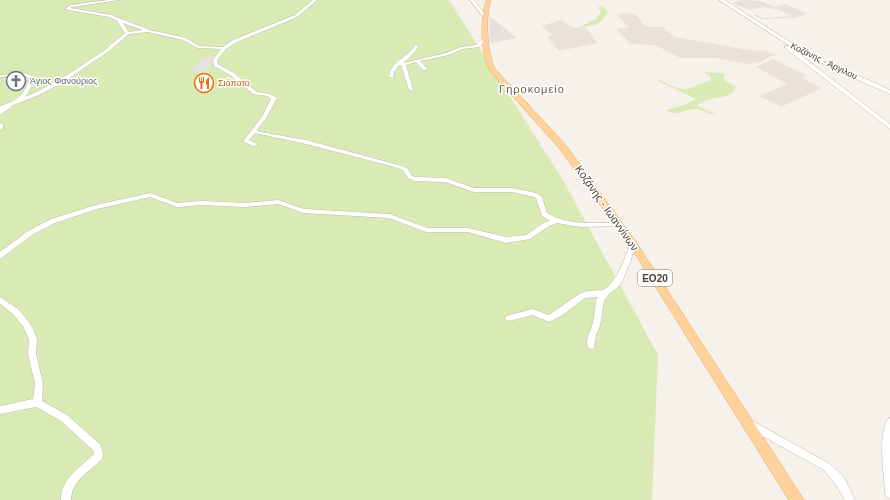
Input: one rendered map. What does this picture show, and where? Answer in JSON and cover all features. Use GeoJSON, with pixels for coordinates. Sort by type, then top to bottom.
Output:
{"type":"FeatureCollection","features":[{"type":"Feature","properties":{"kind":"main road","name":"Κοζάνης - Ιωαννίνων"},"geometry":{"type":"LineString","coordinates":[[489,0],[485,7],[488,59],[496,75],[562,146],[619,224],[797,500]]}},
{"type":"Feature","properties":{"kind":"street"},"geometry":{"type":"LineString","coordinates":[[117,0],[71,6],[66,9],[103,14],[149,31],[184,39],[198,47],[224,48]]}},
{"type":"Feature","properties":{"kind":"street"},"geometry":{"type":"LineString","coordinates":[[255,146],[246,141],[264,117],[274,98],[268,95],[255,93],[232,74],[216,65],[215,60],[224,48],[235,41],[296,16],[315,0]]}},
{"type":"Feature","properties":{"kind":"street"},"geometry":{"type":"LineString","coordinates":[[472,0],[486,18]]}},
{"type":"Feature","properties":{"kind":"street","name":"Κοζάνης - Άργιλου"},"geometry":{"type":"LineString","coordinates":[[721,0],[747,14],[780,38],[822,62],[890,92]]}},
{"type":"Feature","properties":{"kind":"street"},"geometry":{"type":"LineString","coordinates":[[119,20],[127,33]]}},
{"type":"Feature","properties":{"kind":"street"},"geometry":{"type":"LineString","coordinates":[[0,108],[32,96],[62,80],[108,50],[127,33],[149,31]]}},
{"type":"Feature","properties":{"kind":"street"},"geometry":{"type":"LineString","coordinates":[[390,77],[394,66],[447,54],[461,48],[477,46],[487,38]]}},
{"type":"Feature","properties":{"kind":"street"},"geometry":{"type":"LineString","coordinates":[[780,38],[780,42],[890,127]]}},
{"type":"Feature","properties":{"kind":"street"},"geometry":{"type":"LineString","coordinates":[[401,64],[413,52],[416,46]]}},
{"type":"Feature","properties":{"kind":"street"},"geometry":{"type":"LineString","coordinates":[[417,61],[425,69]]}},
{"type":"Feature","properties":{"kind":"street"},"geometry":{"type":"LineString","coordinates":[[401,64],[411,90]]}},
{"type":"Feature","properties":{"kind":"street"},"geometry":{"type":"LineString","coordinates":[[0,76],[24,74],[31,79],[26,94],[0,113]]}},
{"type":"Feature","properties":{"kind":"street"},"geometry":{"type":"LineString","coordinates":[[254,130],[258,133],[306,142],[393,165],[405,169],[410,177],[414,179],[446,180],[474,190],[512,190],[536,195],[540,197],[544,214],[556,222]]}},
{"type":"Feature","properties":{"kind":"street"},"geometry":{"type":"LineString","coordinates":[[0,256],[30,233],[53,221],[96,207],[150,195],[177,205],[202,203],[245,205],[278,202],[304,211],[390,216],[426,230],[468,230],[506,240],[528,237],[535,234],[547,224],[556,222],[577,224],[619,224]]}},
{"type":"Feature","properties":{"kind":"street"},"geometry":{"type":"LineString","coordinates":[[590,345],[596,326],[600,300],[623,272],[633,244]]}},
{"type":"Feature","properties":{"kind":"street"},"geometry":{"type":"LineString","coordinates":[[509,318],[533,312],[549,319],[560,314],[576,300],[586,294],[606,292]]}},
{"type":"Feature","properties":{"kind":"street"},"geometry":{"type":"LineString","coordinates":[[0,300],[15,311],[30,330],[33,340],[32,354],[39,384],[37,403]]}},
{"type":"Feature","properties":{"kind":"street"},"geometry":{"type":"LineString","coordinates":[[0,410],[37,403],[64,418],[99,450],[99,456],[74,479],[66,489],[66,500]]}},
{"type":"Feature","properties":{"kind":"street"},"geometry":{"type":"LineString","coordinates":[[746,421],[827,467],[840,481],[850,500]]}},
{"type":"Feature","properties":{"kind":"street"},"geometry":{"type":"LineString","coordinates":[[890,422],[887,442],[890,493]]}},
{"type":"Feature","properties":{"kind":"shaded area"},"geometry":{"type":"Polygon","coordinates":[[[742,0],[761,1],[774,7],[786,4],[807,14],[794,18],[760,19],[754,15],[757,14],[762,18],[792,16],[780,10],[763,7],[750,10],[731,3],[742,0]]]}},
{"type":"Feature","properties":{"kind":"shaded area"},"geometry":{"type":"Polygon","coordinates":[[[633,13],[646,27],[663,27],[674,37],[742,49],[765,51],[777,55],[769,57],[761,62],[749,64],[717,58],[680,58],[655,45],[631,44],[616,29],[629,27],[616,14],[633,13]]]}},
{"type":"Feature","properties":{"kind":"shaded area"},"geometry":{"type":"Polygon","coordinates":[[[489,17],[496,21],[516,38],[490,43],[489,17]]]}},
{"type":"Feature","properties":{"kind":"shaded area"},"geometry":{"type":"Polygon","coordinates":[[[561,20],[574,28],[584,26],[598,43],[559,51],[547,37],[553,35],[541,26],[561,20]]]}},
{"type":"Feature","properties":{"kind":"shaded area"},"geometry":{"type":"Polygon","coordinates":[[[210,56],[217,56],[205,73],[190,72],[201,59],[210,56]]]}},
{"type":"Feature","properties":{"kind":"shaded area"},"geometry":{"type":"Polygon","coordinates":[[[773,59],[807,76],[801,78],[822,88],[781,107],[759,96],[787,84],[756,67],[773,59]]]}},
{"type":"Feature","properties":{"kind":"green space"},"geometry":{"type":"Polygon","coordinates":[[[0,0],[449,0],[564,182],[658,355],[652,500],[0,500],[0,0]]]}},
{"type":"Feature","properties":{"kind":"green space"},"geometry":{"type":"Polygon","coordinates":[[[602,6],[608,12],[599,23],[592,26],[578,28],[597,18],[601,11],[598,7],[602,6]]]}},
{"type":"Feature","properties":{"kind":"green space"},"geometry":{"type":"Polygon","coordinates":[[[704,72],[722,73],[725,75],[724,80],[736,87],[730,94],[707,100],[697,106],[716,114],[710,114],[697,109],[676,113],[666,110],[681,106],[696,99],[658,81],[661,80],[671,86],[688,89],[711,80],[711,77],[704,72]]]}},
{"type":"Feature","properties":{"kind":"place","name":"Άγιος Φανούριος"},"geometry":{"type":"Point","coordinates":[16,81]}},
{"type":"Feature","properties":{"kind":"place","name":"Σιόποτο"},"geometry":{"type":"Point","coordinates":[204,83]}},
{"type":"Feature","properties":{"kind":"district","name":"Γηροκομείο"},"geometry":{"type":"Point","coordinates":[532,89]}}]}
